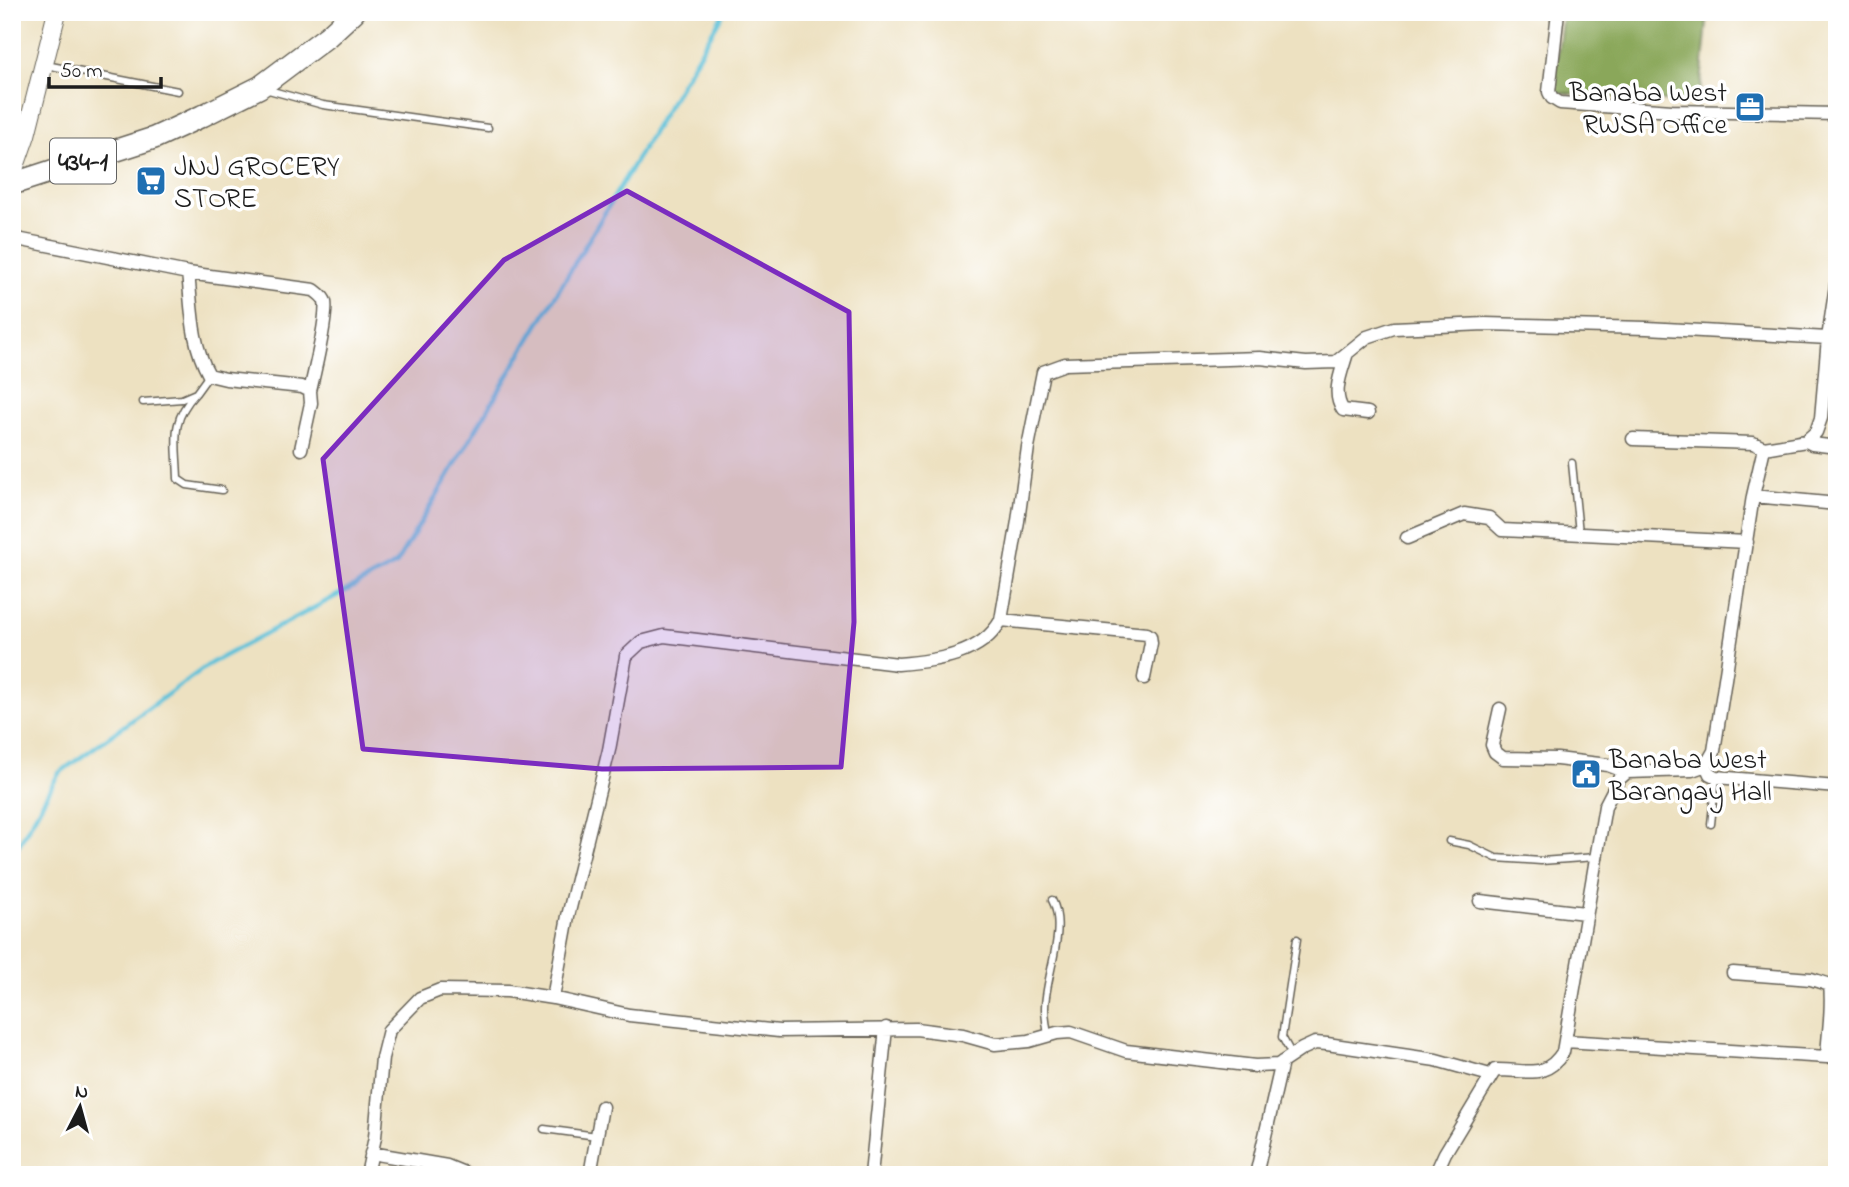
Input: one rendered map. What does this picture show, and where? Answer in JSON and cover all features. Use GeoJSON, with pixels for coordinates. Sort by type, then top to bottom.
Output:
{"type":"FeatureCollection","features":[{"type":"Feature","properties":{"kind":"main road","name":"434-1"},"geometry":{"type":"LineString","coordinates":[[12,184],[154,138],[260,87],[328,36],[354,12]]}},
{"type":"Feature","properties":{"kind":"street"},"geometry":{"type":"LineString","coordinates":[[12,175],[57,12]]}},
{"type":"Feature","properties":{"kind":"street"},"geometry":{"type":"LineString","coordinates":[[1558,12],[1549,92],[1552,98],[1560,103],[1672,111],[1837,114]]}},
{"type":"Feature","properties":{"kind":"street"},"geometry":{"type":"LineString","coordinates":[[12,238],[188,273],[314,290],[325,302],[323,328],[301,449]]}},
{"type":"Feature","properties":{"kind":"street"},"geometry":{"type":"LineString","coordinates":[[188,273],[193,335],[209,375],[302,387],[310,391]]}},
{"type":"Feature","properties":{"kind":"street"},"geometry":{"type":"LineString","coordinates":[[1633,439],[1753,443],[1764,448],[1806,440],[1816,432],[1822,418],[1828,338],[1837,279]]}},
{"type":"Feature","properties":{"kind":"street"},"geometry":{"type":"LineString","coordinates":[[553,999],[568,916],[609,750],[626,656],[641,642],[664,636],[898,664],[920,662],[976,647],[994,633],[1001,620],[1028,447],[1043,372],[1065,364],[1260,358],[1306,363],[1336,362],[1367,337],[1394,328],[1485,324],[1661,328],[1828,338]]}},
{"type":"Feature","properties":{"kind":"street"},"geometry":{"type":"LineString","coordinates":[[1347,352],[1337,387],[1339,405],[1343,410],[1368,413]]}},
{"type":"Feature","properties":{"kind":"street"},"geometry":{"type":"LineString","coordinates":[[1806,440],[1812,444],[1837,447]]}},
{"type":"Feature","properties":{"kind":"street"},"geometry":{"type":"LineString","coordinates":[[1500,709],[1492,745],[1495,752],[1503,758],[1557,759],[1608,765],[1627,772],[1692,770],[1706,765],[1714,751],[1753,496],[1764,448]]}},
{"type":"Feature","properties":{"kind":"street"},"geometry":{"type":"LineString","coordinates":[[1753,496],[1837,504]]}},
{"type":"Feature","properties":{"kind":"street"},"geometry":{"type":"LineString","coordinates":[[1407,538],[1464,514],[1489,518],[1502,530],[1747,542]]}},
{"type":"Feature","properties":{"kind":"street"},"geometry":{"type":"LineString","coordinates":[[1001,620],[1147,634],[1152,643],[1144,678]]}},
{"type":"Feature","properties":{"kind":"street"},"geometry":{"type":"LineString","coordinates":[[1706,765],[1710,774],[1716,777],[1837,787]]}},
{"type":"Feature","properties":{"kind":"street"},"geometry":{"type":"LineString","coordinates":[[1435,1175],[1445,1153],[1495,1070],[1545,1071],[1555,1065],[1563,1052],[1605,806],[1619,779],[1627,772]]}},
{"type":"Feature","properties":{"kind":"street"},"geometry":{"type":"LineString","coordinates":[[1480,901],[1586,913]]}},
{"type":"Feature","properties":{"kind":"street"},"geometry":{"type":"LineString","coordinates":[[1565,1041],[1827,1057],[1829,1019],[1833,1004],[1830,985],[1811,979],[1733,973]]}},
{"type":"Feature","properties":{"kind":"street"},"geometry":{"type":"LineString","coordinates":[[367,1175],[375,1137],[382,1058],[389,1030],[420,998],[440,990],[508,991],[629,1015],[779,1031],[916,1029],[963,1035],[995,1044],[1029,1041],[1072,1032],[1126,1051],[1255,1066],[1278,1065],[1302,1049],[1315,1044],[1328,1044],[1436,1060],[1490,1075]]}},
{"type":"Feature","properties":{"kind":"street"},"geometry":{"type":"LineString","coordinates":[[871,1175],[886,1028]]}},
{"type":"Feature","properties":{"kind":"street"},"geometry":{"type":"LineString","coordinates":[[1256,1175],[1288,1059]]}},
{"type":"Feature","properties":{"kind":"street"},"geometry":{"type":"LineString","coordinates":[[590,1175],[602,1107]]}},
{"type":"Feature","properties":{"kind":"street"},"geometry":{"type":"LineString","coordinates":[[372,1153],[447,1166],[469,1175]]}},
{"type":"Feature","properties":{"kind":"lane"},"geometry":{"type":"LineString","coordinates":[[44,65],[178,91]]}},
{"type":"Feature","properties":{"kind":"lane"},"geometry":{"type":"LineString","coordinates":[[260,87],[323,105],[488,128]]}},
{"type":"Feature","properties":{"kind":"lane"},"geometry":{"type":"LineString","coordinates":[[209,375],[185,405],[176,422],[178,479],[187,485],[222,490]]}},
{"type":"Feature","properties":{"kind":"lane"},"geometry":{"type":"LineString","coordinates":[[143,402],[181,399],[196,393]]}},
{"type":"Feature","properties":{"kind":"lane"},"geometry":{"type":"LineString","coordinates":[[1572,463],[1579,533]]}},
{"type":"Feature","properties":{"kind":"lane"},"geometry":{"type":"LineString","coordinates":[[1711,824],[1716,777]]}},
{"type":"Feature","properties":{"kind":"lane"},"geometry":{"type":"LineString","coordinates":[[1449,841],[1469,845],[1496,859],[1541,861],[1596,857]]}},
{"type":"Feature","properties":{"kind":"lane"},"geometry":{"type":"LineString","coordinates":[[1048,1035],[1044,1008],[1056,933],[1056,907],[1052,900]]}},
{"type":"Feature","properties":{"kind":"lane"},"geometry":{"type":"LineString","coordinates":[[1288,1059],[1282,1037],[1297,939]]}},
{"type":"Feature","properties":{"kind":"lane"},"geometry":{"type":"LineString","coordinates":[[544,1129],[597,1136]]}},
{"type":"Feature","properties":{"kind":"highlighted area"},"geometry":{"type":"Polygon","coordinates":[[[627,191],[849,312],[854,622],[841,767],[602,769],[363,749],[323,459],[504,260],[627,191]]]}},
{"type":"Feature","properties":{"kind":"green space"},"geometry":{"type":"Polygon","coordinates":[[[1563,12],[1708,12],[1699,104],[1553,92],[1563,12]]]}},
{"type":"Feature","properties":{"kind":"waterway"},"geometry":{"type":"LineString","coordinates":[[12,857],[59,773],[211,663],[396,564],[724,12]]}},
{"type":"Feature","properties":{"kind":"place","name":"Banaba West RWSA Office"},"geometry":{"type":"Point","coordinates":[1750,107]}},
{"type":"Feature","properties":{"kind":"place","name":"JNJ GROCERY STORE"},"geometry":{"type":"Point","coordinates":[151,181]}},
{"type":"Feature","properties":{"kind":"place","name":"Banaba West Barangay Hall"},"geometry":{"type":"Point","coordinates":[1586,774]}}]}
